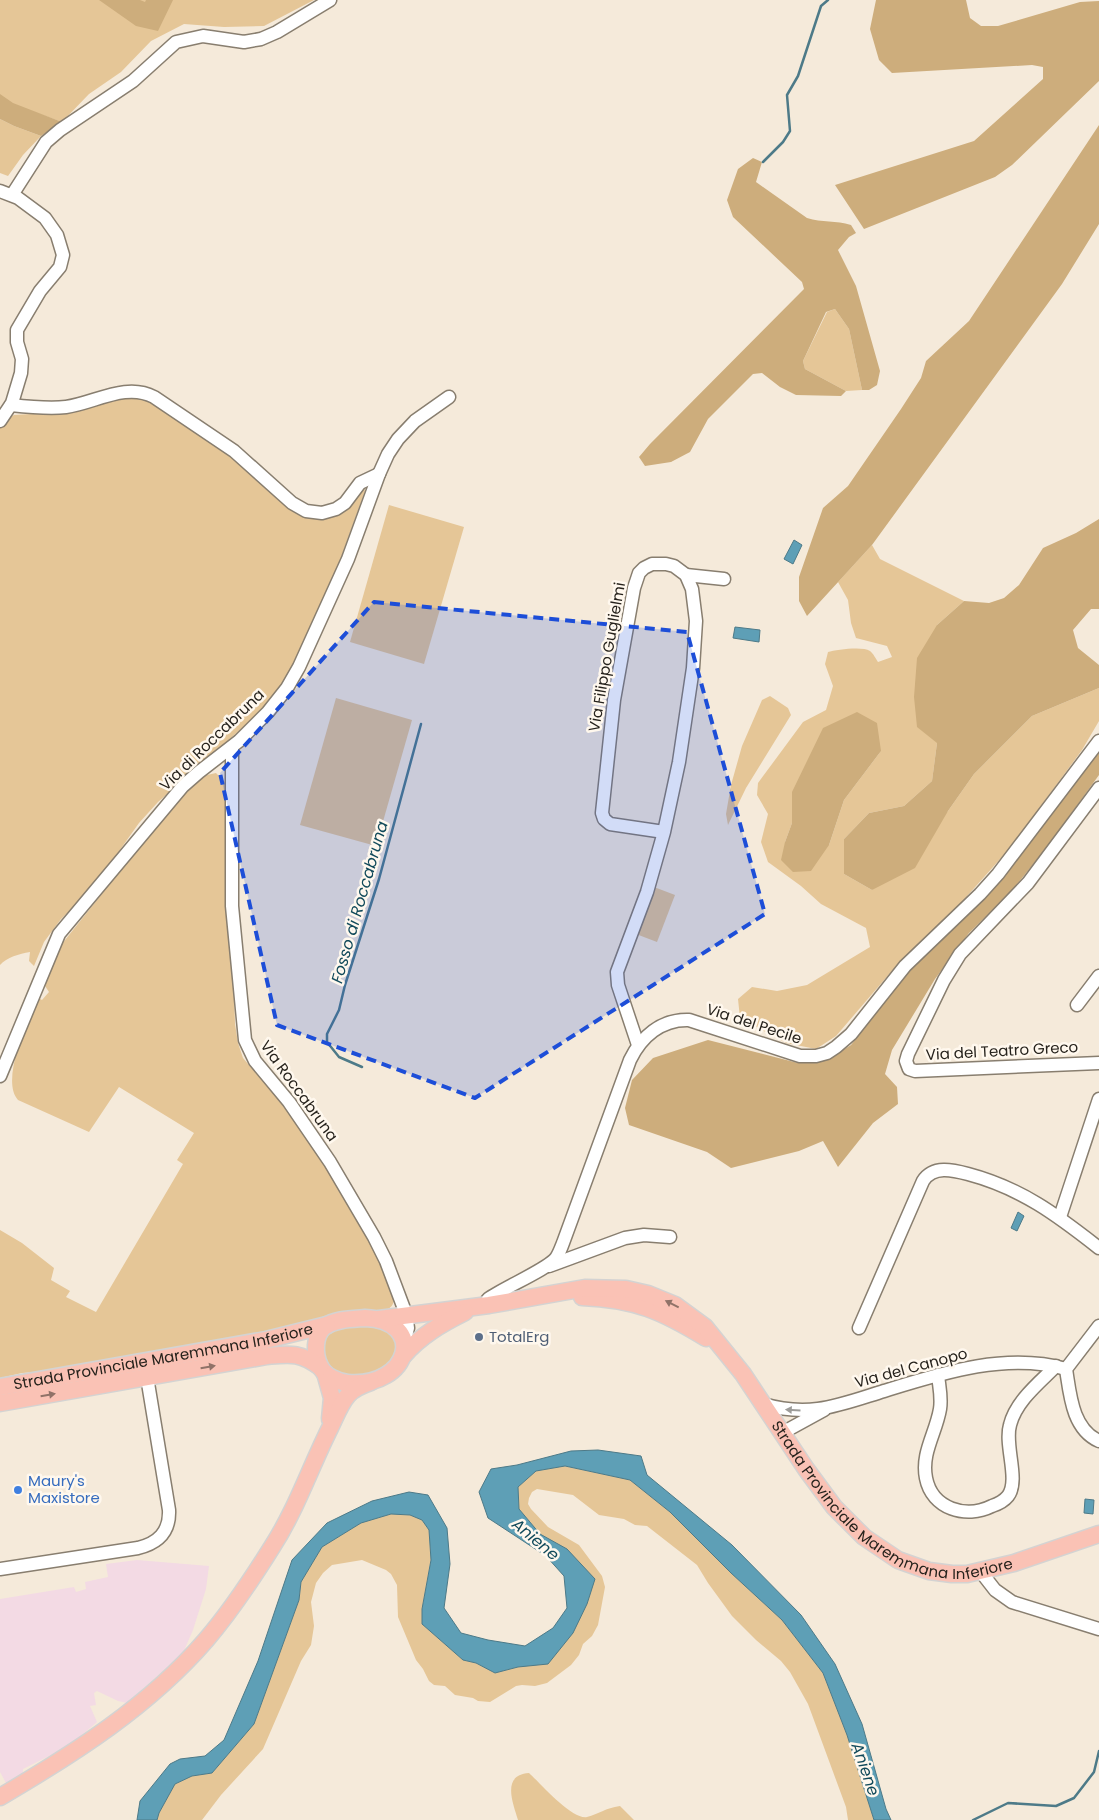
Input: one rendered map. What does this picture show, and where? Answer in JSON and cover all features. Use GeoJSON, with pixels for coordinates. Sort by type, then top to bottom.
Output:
{"type":"FeatureCollection","features":[{"type":"Feature","properties":{"kind":"main road","name":"Strada Provinciale Maremmana Inferiore"},"geometry":{"type":"LineString","coordinates":[[378,1318],[481,1306],[549,1296],[585,1288],[606,1287],[648,1294],[668,1302],[706,1326],[743,1374],[834,1506],[854,1528],[876,1547],[898,1560],[928,1571],[957,1575],[980,1572],[1014,1563],[1099,1534]]}},
{"type":"Feature","properties":{"kind":"main road","name":"Strada Provinciale Maremmana Inferiore"},"geometry":{"type":"LineString","coordinates":[[403,1349],[440,1325],[481,1306]]}},
{"type":"Feature","properties":{"kind":"main road"},"geometry":{"type":"LineString","coordinates":[[0,1797],[108,1729],[143,1702],[206,1640],[247,1586],[289,1518],[326,1435],[346,1397],[356,1388],[382,1379],[390,1374],[403,1349],[398,1329],[392,1325],[378,1318],[353,1319],[328,1325],[320,1332],[316,1349],[332,1398],[326,1435]]}},
{"type":"Feature","properties":{"kind":"main road","name":"Strada Provinciale Maremmana Inferiore"},"geometry":{"type":"LineString","coordinates":[[0,1387],[266,1340],[328,1325]]}},
{"type":"Feature","properties":{"kind":"main road","name":"Strada Provinciale Maremmana Inferiore"},"geometry":{"type":"LineString","coordinates":[[0,1403],[286,1354],[306,1357],[322,1370]]}},
{"type":"Feature","properties":{"kind":"main road"},"geometry":{"type":"LineString","coordinates":[[322,1370],[340,1382],[370,1382]]}},
{"type":"Feature","properties":{"kind":"street"},"geometry":{"type":"LineString","coordinates":[[0,421],[12,405],[20,382],[22,366],[17,342],[17,330],[40,291],[60,267],[63,255],[58,234],[49,222],[38,212],[6,193],[46,142],[60,130],[132,81],[176,42],[203,36],[240,42],[256,40],[277,32],[330,0]]}},
{"type":"Feature","properties":{"kind":"street"},"geometry":{"type":"LineString","coordinates":[[12,405],[62,407],[122,392],[134,391],[145,393],[154,397],[234,451],[295,505],[310,512],[328,512],[341,506],[360,483],[379,474]]}},
{"type":"Feature","properties":{"kind":"street","name":"Via di Roccabruna"},"geometry":{"type":"LineString","coordinates":[[0,1076],[59,934],[183,786],[232,747],[276,703],[296,672],[348,559],[379,474],[392,448],[405,431],[431,408],[449,397]]}},
{"type":"Feature","properties":{"kind":"street","name":"Via Filippo Guglielmi"},"geometry":{"type":"LineString","coordinates":[[664,832],[607,823],[602,813],[603,798],[617,679],[630,604],[637,576],[647,566],[661,563],[674,566],[686,575]]}},
{"type":"Feature","properties":{"kind":"street"},"geometry":{"type":"LineString","coordinates":[[638,1045],[618,986],[617,972],[649,884],[664,832],[682,743],[694,650],[695,612],[693,594],[686,575],[724,579]]}},
{"type":"Feature","properties":{"kind":"street","name":"Via del Pecile"},"geometry":{"type":"LineString","coordinates":[[481,1306],[500,1290],[556,1259],[630,1060],[638,1045],[657,1028],[683,1020],[698,1022],[800,1056],[820,1056],[836,1047],[859,1024],[905,966],[989,885],[1099,742]]}},
{"type":"Feature","properties":{"kind":"street","name":"Via Roccabruna"},"geometry":{"type":"LineString","coordinates":[[232,747],[233,912],[240,976],[243,1029],[246,1044],[255,1060],[289,1102],[353,1200],[386,1261],[406,1314]]}},
{"type":"Feature","properties":{"kind":"street","name":"Via del Teatro Greco"},"geometry":{"type":"LineString","coordinates":[[1099,788],[1028,883],[960,954],[944,980],[906,1061],[908,1067],[915,1071],[1099,1063]]}},
{"type":"Feature","properties":{"kind":"street"},"geometry":{"type":"LineString","coordinates":[[1077,1005],[1099,976]]}},
{"type":"Feature","properties":{"kind":"street"},"geometry":{"type":"LineString","coordinates":[[1060,1217],[1099,1099]]}},
{"type":"Feature","properties":{"kind":"street"},"geometry":{"type":"LineString","coordinates":[[860,1328],[922,1181],[931,1172],[942,1170],[955,1171],[994,1182],[1029,1198],[1060,1217],[1099,1248]]}},
{"type":"Feature","properties":{"kind":"street"},"geometry":{"type":"LineString","coordinates":[[542,1268],[625,1238],[644,1235],[670,1237]]}},
{"type":"Feature","properties":{"kind":"street"},"geometry":{"type":"LineString","coordinates":[[403,1349],[407,1332],[406,1314]]}},
{"type":"Feature","properties":{"kind":"street"},"geometry":{"type":"LineString","coordinates":[[938,1375],[941,1402],[926,1455],[925,1469],[927,1482],[934,1496],[943,1504],[960,1511],[973,1512],[991,1507],[1008,1496],[1012,1480],[1008,1436],[1011,1420],[1024,1400],[1061,1367],[1099,1326]]}},
{"type":"Feature","properties":{"kind":"street","name":"Via del Canopo"},"geometry":{"type":"LineString","coordinates":[[825,1409],[938,1375],[978,1366],[1026,1362],[1061,1367]]}},
{"type":"Feature","properties":{"kind":"street"},"geometry":{"type":"LineString","coordinates":[[1061,1367],[1078,1421],[1086,1432],[1099,1441]]}},
{"type":"Feature","properties":{"kind":"street"},"geometry":{"type":"LineString","coordinates":[[0,1569],[138,1548],[156,1542],[163,1535],[168,1526],[169,1510],[147,1377]]}},
{"type":"Feature","properties":{"kind":"street"},"geometry":{"type":"LineString","coordinates":[[763,1404],[790,1410],[825,1409]]}},
{"type":"Feature","properties":{"kind":"street"},"geometry":{"type":"LineString","coordinates":[[782,1433],[825,1409]]}},
{"type":"Feature","properties":{"kind":"street"},"geometry":{"type":"LineString","coordinates":[[980,1572],[998,1593],[1012,1602],[1099,1629]]}},
{"type":"Feature","properties":{"kind":"highlighted area"},"geometry":{"type":"Polygon","coordinates":[[[374,602],[687,632],[765,914],[475,1098],[277,1025],[220,773],[374,602]]]}},
{"type":"Feature","properties":{"kind":"shaded area"},"geometry":{"type":"Polygon","coordinates":[[[0,0],[314,0],[264,26],[224,27],[184,24],[151,41],[121,72],[89,94],[62,122],[12,104],[0,95],[0,0]]]}},
{"type":"Feature","properties":{"kind":"shaded area"},"geometry":{"type":"Polygon","coordinates":[[[99,0],[140,0],[145,2],[146,0],[173,0],[158,31],[136,26],[99,0]]]}},
{"type":"Feature","properties":{"kind":"shaded area"},"geometry":{"type":"Polygon","coordinates":[[[876,0],[966,0],[970,18],[981,26],[998,26],[1080,2],[1099,1],[1099,81],[1012,165],[995,177],[864,229],[835,185],[974,141],[1043,79],[1043,67],[1032,65],[892,73],[879,60],[870,29],[876,0]]]}},
{"type":"Feature","properties":{"kind":"shaded area"},"geometry":{"type":"Polygon","coordinates":[[[0,94],[13,103],[62,122],[41,136],[14,126],[0,119],[0,94]]]}},
{"type":"Feature","properties":{"kind":"shaded area"},"geometry":{"type":"Polygon","coordinates":[[[0,119],[41,136],[23,155],[8,176],[0,173],[0,119]]]}},
{"type":"Feature","properties":{"kind":"shaded area"},"geometry":{"type":"Polygon","coordinates":[[[1099,125],[1099,224],[1062,284],[872,545],[807,616],[799,601],[799,577],[823,508],[848,486],[921,378],[926,361],[969,321],[1099,125]]]}},
{"type":"Feature","properties":{"kind":"shaded area"},"geometry":{"type":"Polygon","coordinates":[[[753,158],[762,162],[756,182],[807,218],[851,225],[856,233],[849,237],[838,250],[856,286],[880,371],[877,385],[869,390],[862,390],[849,329],[835,309],[826,312],[803,361],[805,369],[846,391],[841,396],[796,395],[780,387],[762,373],[753,374],[708,419],[690,452],[671,462],[645,466],[639,457],[650,444],[804,289],[802,282],[733,217],[727,200],[738,169],[753,158]]]}},
{"type":"Feature","properties":{"kind":"shaded area"},"geometry":{"type":"Polygon","coordinates":[[[835,309],[849,329],[862,390],[846,391],[805,369],[803,361],[827,312],[835,309]]]}},
{"type":"Feature","properties":{"kind":"shaded area"},"geometry":{"type":"Polygon","coordinates":[[[132,396],[146,398],[231,455],[308,516],[364,488],[365,491],[331,585],[285,680],[259,713],[158,802],[139,823],[81,900],[61,919],[44,942],[34,966],[29,961],[30,952],[10,958],[0,965],[0,428],[7,419],[14,415],[65,412],[132,396]]]}},
{"type":"Feature","properties":{"kind":"shaded area"},"geometry":{"type":"Polygon","coordinates":[[[389,505],[464,527],[424,664],[350,642],[389,505]]]}},
{"type":"Feature","properties":{"kind":"shaded area"},"geometry":{"type":"Polygon","coordinates":[[[1099,519],[1099,609],[1091,609],[1073,630],[1078,648],[1099,665],[1099,688],[1032,716],[974,774],[948,811],[915,868],[872,890],[844,874],[844,839],[869,813],[904,806],[932,781],[937,743],[917,727],[914,697],[917,658],[937,625],[964,601],[989,603],[1004,598],[1019,585],[1043,548],[1076,533],[1099,519]]]}},
{"type":"Feature","properties":{"kind":"shaded area"},"geometry":{"type":"Polygon","coordinates":[[[872,545],[880,559],[964,601],[937,625],[937,743],[932,781],[904,806],[869,813],[844,839],[844,874],[872,890],[948,811],[974,774],[1032,716],[1099,688],[1099,721],[1082,750],[1010,848],[951,914],[897,965],[836,1036],[816,1049],[786,1043],[740,1018],[738,999],[752,987],[777,991],[807,985],[870,947],[866,928],[821,904],[801,886],[768,862],[761,842],[768,814],[757,795],[758,783],[803,722],[826,710],[833,686],[825,664],[828,652],[849,649],[866,650],[871,652],[878,662],[892,657],[887,646],[856,638],[851,623],[848,600],[838,582],[872,545]],[[881,751],[792,823],[785,842],[829,845],[844,800],[881,751]]]}},
{"type":"Feature","properties":{"kind":"shaded area"},"geometry":{"type":"Polygon","coordinates":[[[770,696],[788,708],[791,715],[746,788],[728,825],[726,814],[731,785],[742,746],[762,700],[770,696]]]}},
{"type":"Feature","properties":{"kind":"shaded area"},"geometry":{"type":"Polygon","coordinates":[[[336,698],[412,720],[376,846],[300,825],[336,698]]]}},
{"type":"Feature","properties":{"kind":"shaded area"},"geometry":{"type":"Polygon","coordinates":[[[857,712],[877,723],[881,751],[844,800],[829,845],[811,871],[793,872],[781,860],[792,823],[792,792],[823,728],[857,712]]]}},
{"type":"Feature","properties":{"kind":"shaded area"},"geometry":{"type":"Polygon","coordinates":[[[1099,748],[1099,775],[1047,847],[1010,893],[969,933],[935,979],[892,1050],[885,1074],[897,1087],[898,1104],[873,1123],[838,1167],[823,1141],[799,1151],[731,1168],[707,1152],[629,1125],[625,1108],[632,1080],[653,1058],[708,1040],[798,1063],[832,1057],[851,1045],[915,962],[955,922],[989,894],[1099,748]]]}},
{"type":"Feature","properties":{"kind":"shaded area"},"geometry":{"type":"Polygon","coordinates":[[[216,773],[226,783],[228,798],[235,1024],[238,1043],[243,1058],[282,1104],[325,1165],[368,1233],[394,1296],[392,1306],[387,1310],[339,1312],[279,1331],[0,1378],[0,1230],[22,1243],[54,1268],[51,1280],[70,1291],[66,1297],[96,1312],[183,1164],[177,1160],[194,1133],[119,1087],[89,1132],[18,1100],[13,1091],[12,1079],[17,1050],[37,997],[42,1000],[49,992],[43,983],[57,950],[165,815],[199,779],[216,773]]]}},
{"type":"Feature","properties":{"kind":"shaded area"},"geometry":{"type":"Polygon","coordinates":[[[654,887],[675,895],[657,942],[636,934],[654,887]]]}},
{"type":"Feature","properties":{"kind":"shaded area"},"geometry":{"type":"Polygon","coordinates":[[[365,1325],[389,1331],[398,1345],[393,1363],[361,1376],[341,1375],[335,1372],[330,1368],[324,1356],[323,1349],[326,1337],[331,1332],[339,1329],[365,1325]]]}},
{"type":"Feature","properties":{"kind":"shaded area"},"geometry":{"type":"Polygon","coordinates":[[[564,1466],[630,1480],[670,1512],[731,1573],[782,1620],[823,1673],[847,1735],[874,1820],[848,1820],[846,1807],[808,1704],[790,1672],[781,1661],[732,1616],[697,1565],[647,1526],[635,1525],[624,1519],[599,1515],[573,1495],[537,1489],[532,1492],[529,1498],[528,1504],[531,1509],[548,1527],[579,1545],[602,1576],[605,1587],[598,1625],[592,1636],[583,1644],[579,1655],[571,1665],[547,1683],[535,1686],[516,1686],[490,1702],[455,1695],[445,1686],[434,1685],[429,1681],[416,1660],[398,1617],[397,1585],[391,1574],[362,1560],[332,1565],[316,1583],[311,1602],[314,1626],[311,1645],[301,1661],[263,1749],[221,1795],[202,1820],[157,1820],[175,1784],[192,1776],[212,1773],[254,1724],[299,1600],[301,1582],[322,1547],[361,1523],[391,1514],[410,1515],[422,1520],[429,1530],[431,1559],[422,1609],[422,1624],[463,1660],[476,1663],[495,1673],[518,1667],[573,1633],[567,1550],[540,1534],[519,1509],[518,1487],[536,1471],[564,1466]]]}},
{"type":"Feature","properties":{"kind":"shaded area"},"geometry":{"type":"Polygon","coordinates":[[[137,1560],[209,1566],[206,1589],[193,1630],[183,1653],[127,1703],[97,1691],[94,1693],[96,1705],[90,1706],[97,1722],[69,1746],[23,1769],[23,1775],[6,1783],[0,1772],[0,1599],[74,1587],[76,1592],[86,1589],[85,1582],[108,1577],[106,1564],[137,1560]]]}},
{"type":"Feature","properties":{"kind":"shaded area"},"geometry":{"type":"Polygon","coordinates":[[[529,1773],[573,1813],[587,1817],[620,1806],[634,1820],[518,1820],[512,1798],[512,1784],[520,1775],[529,1773]]]}},
{"type":"Feature","properties":{"kind":"water"},"geometry":{"type":"Polygon","coordinates":[[[794,540],[802,545],[793,564],[784,559],[794,540]]]}},
{"type":"Feature","properties":{"kind":"water"},"geometry":{"type":"Polygon","coordinates":[[[735,627],[760,630],[759,642],[733,638],[735,627]]]}},
{"type":"Feature","properties":{"kind":"water"},"geometry":{"type":"Polygon","coordinates":[[[1018,1212],[1024,1216],[1017,1231],[1011,1228],[1018,1212]]]}},
{"type":"Feature","properties":{"kind":"water","name":"Aniene"},"geometry":{"type":"Polygon","coordinates":[[[598,1450],[641,1456],[647,1475],[732,1545],[801,1615],[835,1664],[862,1724],[886,1809],[891,1820],[874,1820],[847,1735],[823,1673],[782,1620],[731,1573],[670,1512],[630,1480],[565,1466],[536,1471],[518,1487],[519,1509],[540,1534],[567,1549],[595,1579],[587,1604],[573,1633],[548,1664],[518,1667],[495,1673],[476,1663],[463,1660],[422,1624],[422,1609],[431,1560],[429,1530],[422,1520],[410,1515],[391,1514],[361,1523],[322,1547],[301,1582],[299,1600],[254,1724],[212,1773],[192,1776],[175,1784],[157,1820],[137,1820],[140,1801],[170,1764],[180,1759],[205,1756],[224,1740],[258,1661],[292,1560],[327,1523],[372,1501],[409,1492],[428,1495],[447,1528],[450,1564],[444,1608],[461,1633],[525,1646],[553,1628],[567,1608],[564,1576],[546,1556],[488,1518],[479,1492],[491,1469],[517,1465],[571,1451],[598,1450]]]}},
{"type":"Feature","properties":{"kind":"water"},"geometry":{"type":"Polygon","coordinates":[[[1085,1499],[1094,1500],[1093,1514],[1084,1513],[1085,1499]]]}},
{"type":"Feature","properties":{"kind":"waterway","name":"Fosso di Roccabruna"},"geometry":{"type":"LineString","coordinates":[[763,162],[783,142],[790,131],[787,95],[798,76],[821,6],[828,0]]}},
{"type":"Feature","properties":{"kind":"waterway","name":"Fosso di Roccabruna"},"geometry":{"type":"LineString","coordinates":[[362,1067],[339,1057],[327,1042],[327,1034],[339,1010],[345,985],[379,879],[421,724]]}},
{"type":"Feature","properties":{"kind":"waterway"},"geometry":{"type":"LineString","coordinates":[[973,1820],[1008,1803],[1056,1806],[1074,1798],[1094,1772],[1099,1751]]}},
{"type":"Feature","properties":{"kind":"place","name":"TotalErg"},"geometry":{"type":"Point","coordinates":[479,1337]}},
{"type":"Feature","properties":{"kind":"place","name":"Maury's Maxistore"},"geometry":{"type":"Point","coordinates":[18,1490]}}]}
